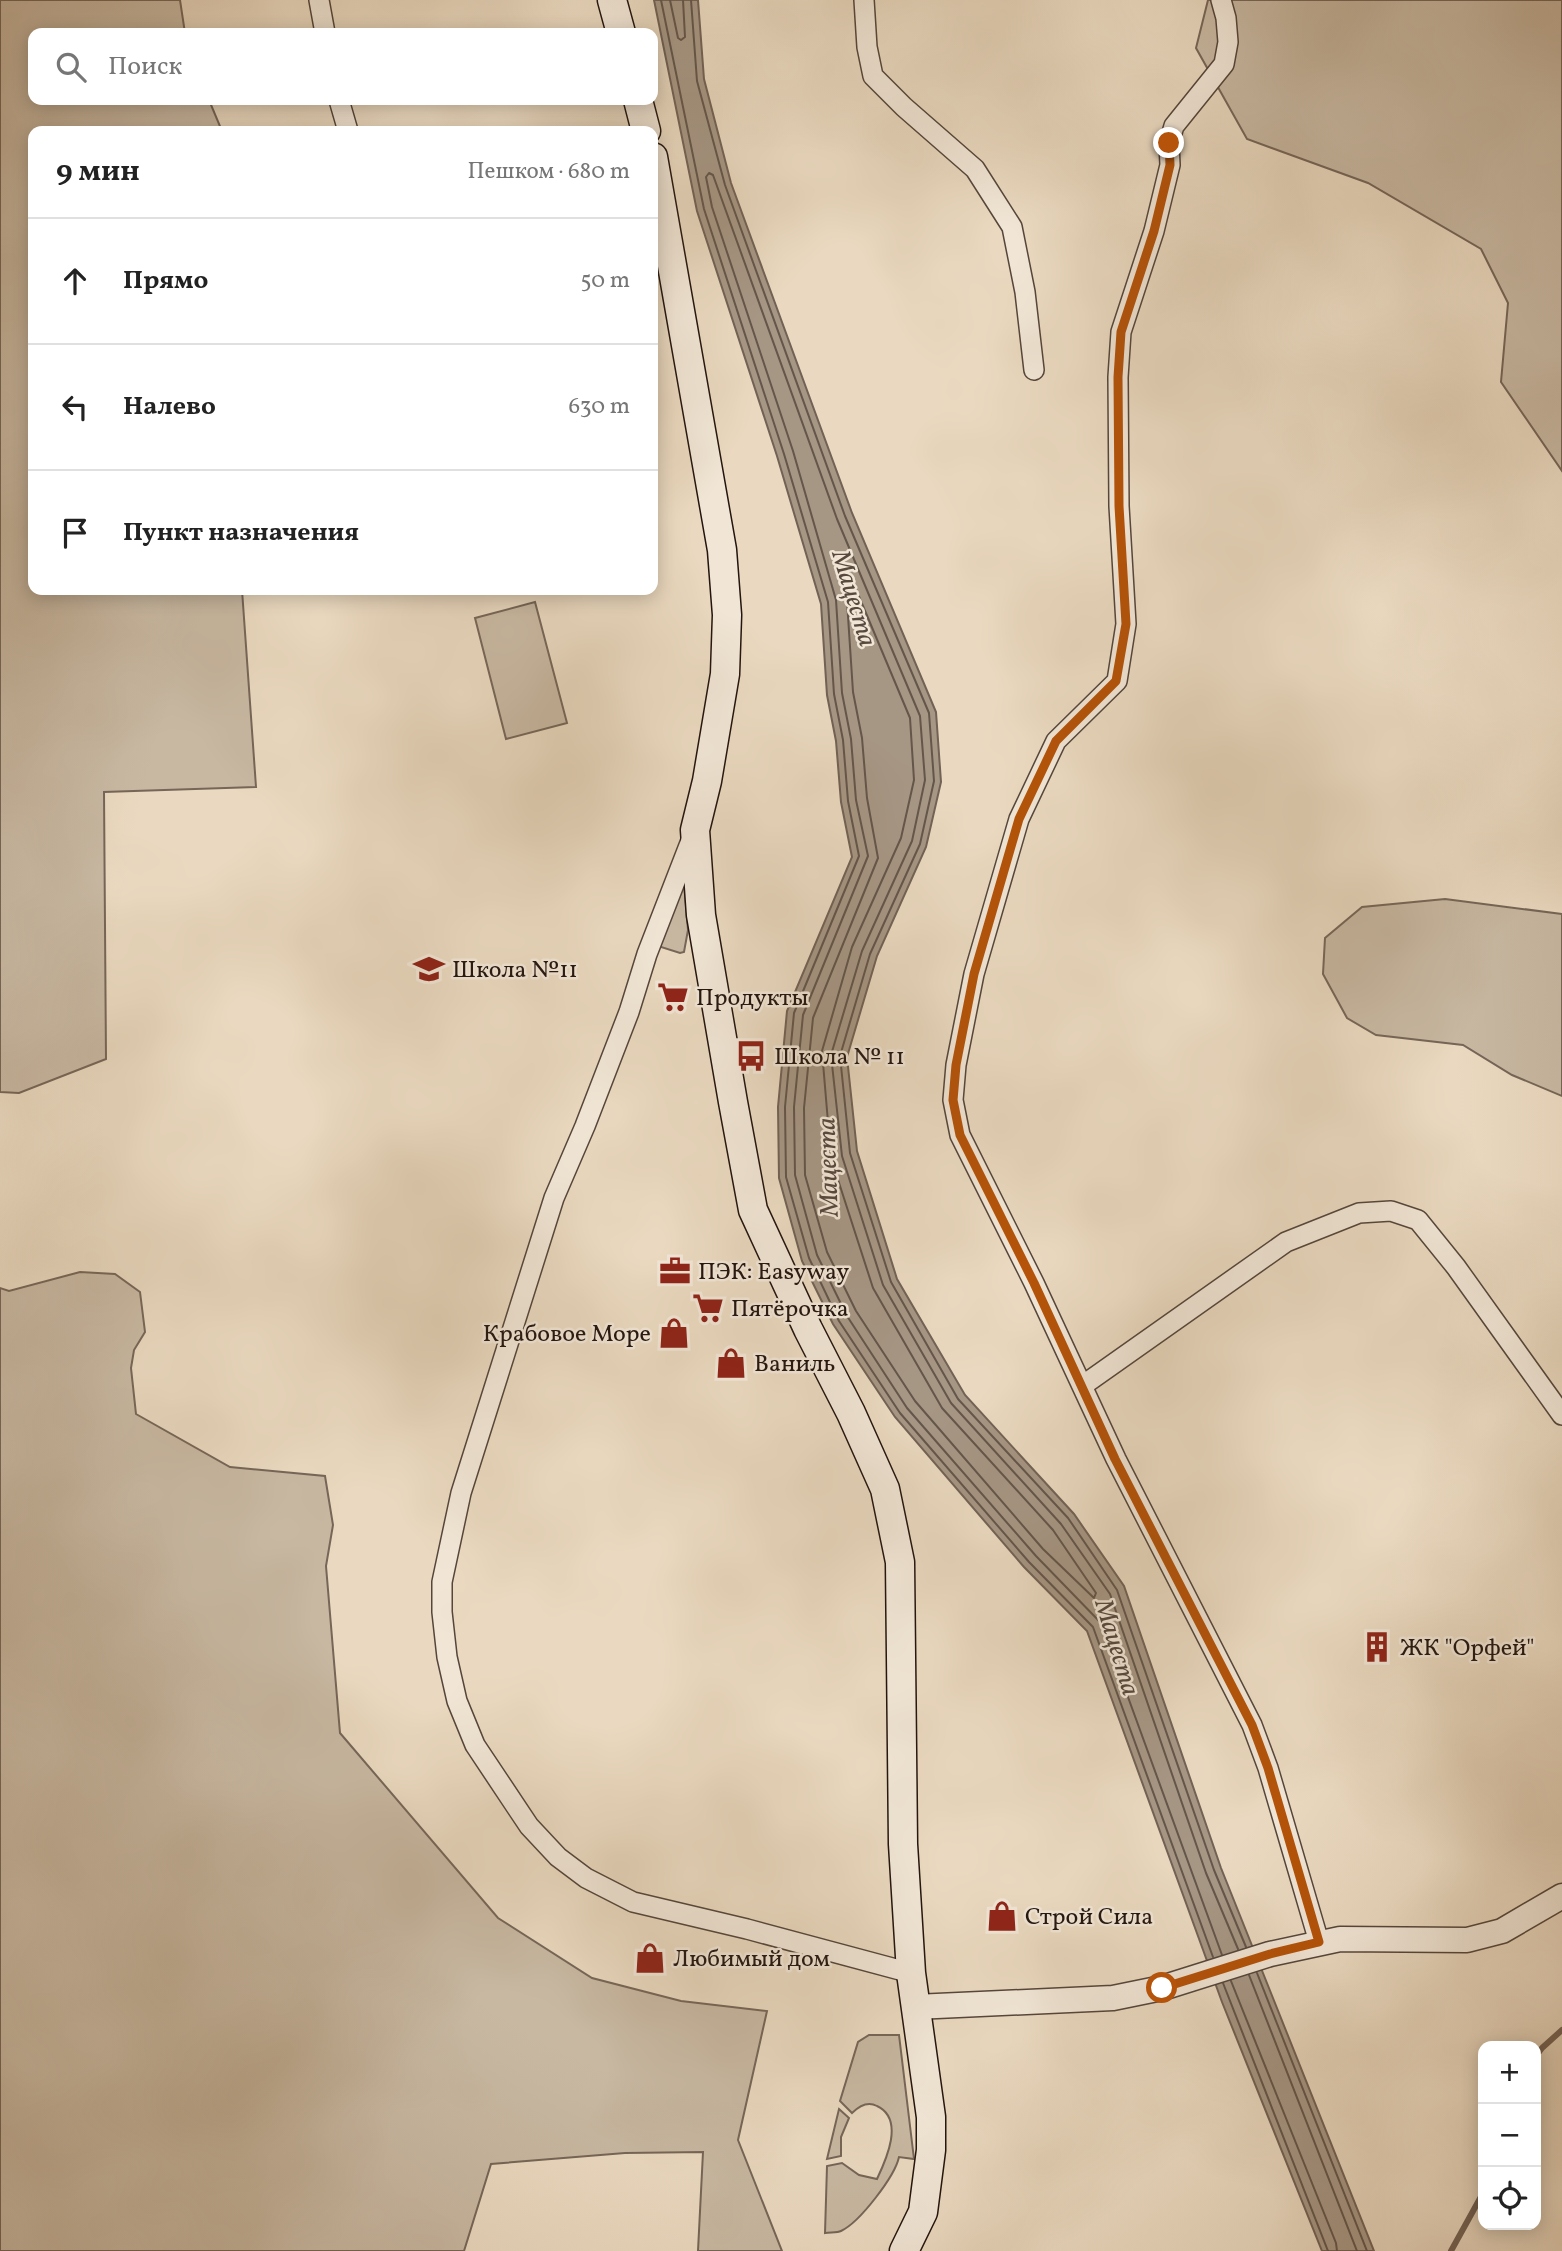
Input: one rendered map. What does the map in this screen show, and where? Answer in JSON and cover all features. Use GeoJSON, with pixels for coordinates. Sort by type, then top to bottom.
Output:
{"type":"FeatureCollection","features":[{"type":"Feature","properties":{"kind":"main road"},"geometry":{"type":"LineString","coordinates":[[612,0],[620,28]]}},
{"type":"Feature","properties":{"kind":"main road"},"geometry":{"type":"LineString","coordinates":[[639,105],[645,126]]}},
{"type":"Feature","properties":{"kind":"main road"},"geometry":{"type":"LineString","coordinates":[[658,187],[717,514],[727,615],[725,674],[718,725],[695,830],[701,915],[753,1210],[886,1489],[900,1562],[903,1844],[911,1973],[931,2117],[931,2150],[923,2212],[904,2251]]}},
{"type":"Feature","properties":{"kind":"street"},"geometry":{"type":"LineString","coordinates":[[319,0],[324,28]]}},
{"type":"Feature","properties":{"kind":"street"},"geometry":{"type":"LineString","coordinates":[[864,0],[867,47],[873,76],[975,169],[1012,227],[1026,292],[1034,370]]}},
{"type":"Feature","properties":{"kind":"street"},"geometry":{"type":"LineString","coordinates":[[1221,0],[1228,42],[1224,64],[1174,126],[1169,143],[1170,165],[1154,231],[1121,332],[1118,377],[1119,506],[1126,624],[1116,681],[1056,741],[1019,819],[974,974],[956,1065],[953,1100],[960,1135],[1034,1283],[1115,1459],[1252,1725],[1268,1768],[1319,1942]]}},
{"type":"Feature","properties":{"kind":"street"},"geometry":{"type":"LineString","coordinates":[[340,105],[347,126]]}},
{"type":"Feature","properties":{"kind":"street"},"geometry":{"type":"LineString","coordinates":[[695,830],[647,954],[629,1013],[554,1198],[461,1493],[442,1583],[447,1657],[457,1701],[475,1745],[529,1826],[558,1857],[586,1878],[633,1902],[911,1973]]}},
{"type":"Feature","properties":{"kind":"street"},"geometry":{"type":"LineString","coordinates":[[1082,1386],[1286,1242],[1359,1213],[1391,1211],[1418,1220],[1456,1267],[1562,1415]]}},
{"type":"Feature","properties":{"kind":"street"},"geometry":{"type":"LineString","coordinates":[[915,2007],[1113,1998],[1162,1988],[1270,1954],[1340,1939],[1477,1938],[1502,1931],[1562,1896]]}},
{"type":"Feature","properties":{"kind":"shaded area"},"geometry":{"type":"Polygon","coordinates":[[[0,0],[180,0],[184,28],[28,28],[28,105],[211,105],[220,126],[28,126],[28,595],[242,595],[256,787],[104,792],[106,1059],[19,1093],[0,1092],[0,0]]]}},
{"type":"Feature","properties":{"kind":"shaded area"},"geometry":{"type":"Polygon","coordinates":[[[1208,0],[1562,0],[1562,471],[1501,382],[1508,303],[1481,249],[1368,183],[1247,139],[1196,48],[1208,0]]]}},
{"type":"Feature","properties":{"kind":"shaded area"},"geometry":{"type":"Polygon","coordinates":[[[535,602],[567,723],[506,739],[475,618],[535,602]]]}},
{"type":"Feature","properties":{"kind":"shaded area"},"geometry":{"type":"Polygon","coordinates":[[[684,883],[688,930],[684,952],[680,953],[661,947],[660,944],[684,883]]]}},
{"type":"Feature","properties":{"kind":"shaded area"},"geometry":{"type":"Polygon","coordinates":[[[1445,899],[1562,914],[1562,1096],[1512,1075],[1463,1045],[1376,1035],[1347,1018],[1323,974],[1325,938],[1362,907],[1445,899]]]}},
{"type":"Feature","properties":{"kind":"shaded area"},"geometry":{"type":"Polygon","coordinates":[[[80,1272],[115,1274],[140,1292],[145,1332],[134,1350],[131,1368],[136,1414],[230,1467],[325,1476],[333,1525],[326,1566],[340,1733],[498,1918],[592,1978],[681,2001],[767,2011],[738,2140],[782,2251],[698,2251],[703,2152],[625,2153],[491,2164],[464,2251],[0,2251],[0,1288],[9,1291],[80,1272]]]}},
{"type":"Feature","properties":{"kind":"shaded area"},"geometry":{"type":"Polygon","coordinates":[[[869,2035],[899,2035],[914,2159],[899,2157],[884,2186],[867,2209],[841,2231],[825,2233],[827,2166],[842,2163],[859,2175],[877,2179],[891,2140],[890,2120],[885,2112],[877,2106],[867,2104],[852,2113],[840,2101],[858,2042],[869,2035]]]}},
{"type":"Feature","properties":{"kind":"shaded area"},"geometry":{"type":"Polygon","coordinates":[[[839,2109],[849,2118],[841,2137],[841,2156],[827,2159],[839,2109]]]}},
{"type":"Feature","properties":{"kind":"water","name":"Мацеста"},"geometry":{"type":"Polygon","coordinates":[[[654,0],[698,0],[704,79],[731,183],[852,513],[936,712],[941,782],[926,847],[877,956],[847,1057],[857,1151],[897,1279],[965,1395],[1074,1514],[1124,1586],[1221,1868],[1374,2251],[1322,2251],[1222,2002],[1087,1631],[1024,1567],[895,1417],[833,1324],[802,1261],[779,1178],[778,1107],[787,1011],[852,857],[841,802],[836,741],[827,695],[821,604],[777,456],[697,211],[654,0]]]}},
{"type":"Feature","properties":{"kind":"waterway"},"geometry":{"type":"LineString","coordinates":[[1541,2049],[1562,2030]]}},
{"type":"Feature","properties":{"kind":"waterway"},"geometry":{"type":"LineString","coordinates":[[1451,2251],[1478,2202]]}},
{"type":"Feature","properties":{"kind":"place","name":"Школа №11"},"geometry":{"type":"Point","coordinates":[429,969]}},
{"type":"Feature","properties":{"kind":"place","name":"Продукты"},"geometry":{"type":"Point","coordinates":[673,997]}},
{"type":"Feature","properties":{"kind":"place","name":"Школа № 11"},"geometry":{"type":"Point","coordinates":[751,1056]}},
{"type":"Feature","properties":{"kind":"place","name":"ПЭК: Easyway"},"geometry":{"type":"Point","coordinates":[675,1271]}},
{"type":"Feature","properties":{"kind":"place","name":"Пятёрочка"},"geometry":{"type":"Point","coordinates":[708,1308]}},
{"type":"Feature","properties":{"kind":"place","name":"Крабовое Море"},"geometry":{"type":"Point","coordinates":[674,1333]}},
{"type":"Feature","properties":{"kind":"place","name":"Ваниль"},"geometry":{"type":"Point","coordinates":[731,1363]}},
{"type":"Feature","properties":{"kind":"place","name":"ЖК \"Орфей\""},"geometry":{"type":"Point","coordinates":[1377,1647]}},
{"type":"Feature","properties":{"kind":"place","name":"Строй Сила"},"geometry":{"type":"Point","coordinates":[1002,1916]}},
{"type":"Feature","properties":{"kind":"place","name":"Любимый дом"},"geometry":{"type":"Point","coordinates":[650,1958]}},
{"type":"Feature","properties":{"kind":"route"},"geometry":{"type":"LineString","coordinates":[[1162,1988],[1270,1954],[1319,1942],[1268,1768],[1252,1725],[1115,1459],[1034,1283],[960,1135],[953,1100],[956,1065],[974,974],[1019,819],[1056,741],[1116,681],[1126,624],[1119,506],[1118,377],[1121,332],[1154,231],[1170,165],[1169,143]]}}]}
